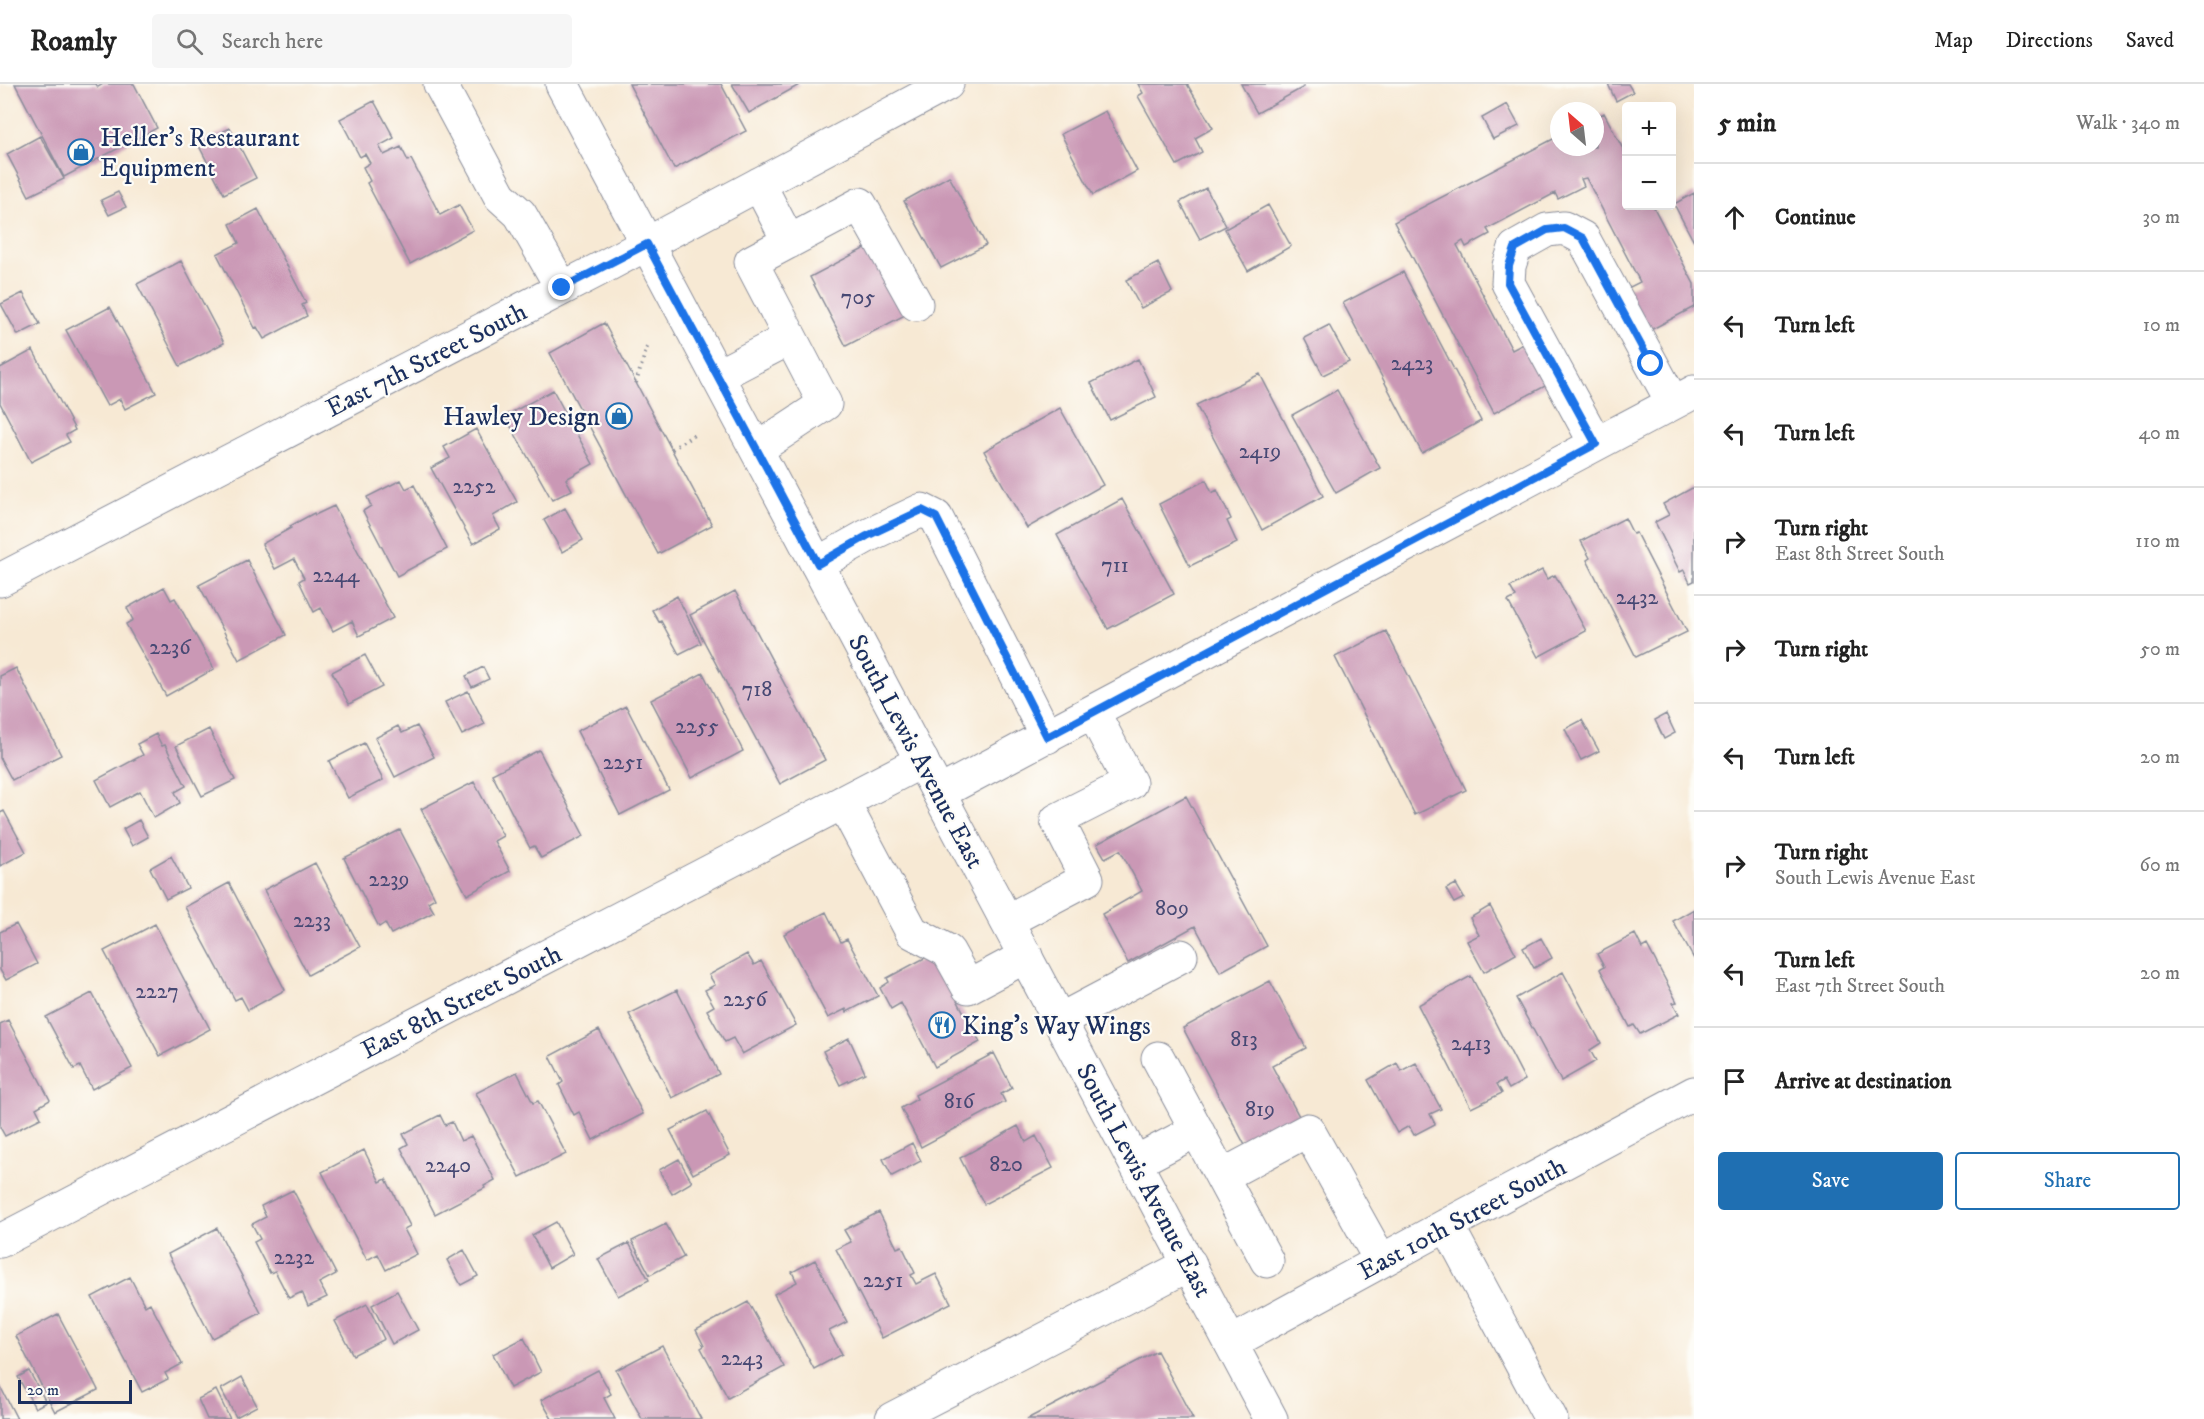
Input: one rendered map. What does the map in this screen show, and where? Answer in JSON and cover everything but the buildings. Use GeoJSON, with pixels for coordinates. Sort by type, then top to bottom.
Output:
{"type":"FeatureCollection","features":[{"type":"Feature","properties":{"kind":"street"},"geometry":{"type":"LineString","coordinates":[[440,84],[500,196],[520,214],[562,288]]}},
{"type":"Feature","properties":{"kind":"street","name":"South Lewis Avenue East"},"geometry":{"type":"LineString","coordinates":[[562,84],[1271,1419]]}},
{"type":"Feature","properties":{"kind":"street","name":"East 7th Street South"},"geometry":{"type":"LineString","coordinates":[[0,580],[647,244],[947,84]]}},
{"type":"Feature","properties":{"kind":"street"},"geometry":{"type":"LineString","coordinates":[[759,184],[789,242]]}},
{"type":"Feature","properties":{"kind":"street"},"geometry":{"type":"LineString","coordinates":[[756,449],[825,404],[751,262],[860,204],[916,304]]}},
{"type":"Feature","properties":{"kind":"street"},"geometry":{"type":"LineString","coordinates":[[939,793],[1683,398],[1583,238],[1564,228],[1547,230],[1515,248],[1509,266],[1508,283],[1596,444]]}},
{"type":"Feature","properties":{"kind":"street"},"geometry":{"type":"LineString","coordinates":[[717,375],[790,338]]}},
{"type":"Feature","properties":{"kind":"street"},"geometry":{"type":"LineString","coordinates":[[818,564],[867,536],[922,510],[936,517],[1047,737]]}},
{"type":"Feature","properties":{"kind":"street"},"geometry":{"type":"LineString","coordinates":[[1007,921],[1087,879],[1057,820],[1130,783],[1093,712]]}},
{"type":"Feature","properties":{"kind":"street","name":"East 8th Street South"},"geometry":{"type":"LineString","coordinates":[[0,1240],[922,761]]}},
{"type":"Feature","properties":{"kind":"street"},"geometry":{"type":"LineString","coordinates":[[843,802],[912,932],[948,951],[968,987],[1026,956]]}},
{"type":"Feature","properties":{"kind":"street"},"geometry":{"type":"LineString","coordinates":[[1060,1020],[1181,956]]}},
{"type":"Feature","properties":{"kind":"street"},"geometry":{"type":"LineString","coordinates":[[1158,1058],[1267,1261]]}},
{"type":"Feature","properties":{"kind":"street","name":"East 10th Street South"},"geometry":{"type":"LineString","coordinates":[[1231,1343],[1694,1093]]}},
{"type":"Feature","properties":{"kind":"street"},"geometry":{"type":"LineString","coordinates":[[1136,1162],[1197,1130]]}},
{"type":"Feature","properties":{"kind":"street"},"geometry":{"type":"LineString","coordinates":[[1222,1176],[1308,1130],[1381,1261]]}},
{"type":"Feature","properties":{"kind":"street"},"geometry":{"type":"LineString","coordinates":[[1447,1225],[1551,1419]]}},
{"type":"Feature","properties":{"kind":"street"},"geometry":{"type":"LineString","coordinates":[[892,1419],[1190,1264]]}},
{"type":"Feature","properties":{"kind":"path"},"geometry":{"type":"LineString","coordinates":[[636,383],[648,344]]}},
{"type":"Feature","properties":{"kind":"path"},"geometry":{"type":"LineString","coordinates":[[672,449],[698,433]]}},
{"type":"Feature","properties":{"kind":"place","name":"Heller's Restaurant Equipment"},"geometry":{"type":"Point","coordinates":[81,152]}},
{"type":"Feature","properties":{"kind":"place","name":"Hawley Design"},"geometry":{"type":"Point","coordinates":[619,416]}},
{"type":"Feature","properties":{"kind":"place","name":"King's Way Wings"},"geometry":{"type":"Point","coordinates":[942,1025]}},
{"type":"Feature","properties":{"kind":"route"},"geometry":{"type":"LineString","coordinates":[[562,288],[647,244],[818,564],[867,536],[922,510],[936,517],[1047,737],[1596,444],[1508,283],[1509,266],[1515,248],[1547,230],[1564,228],[1583,238],[1651,364]]}}]}
